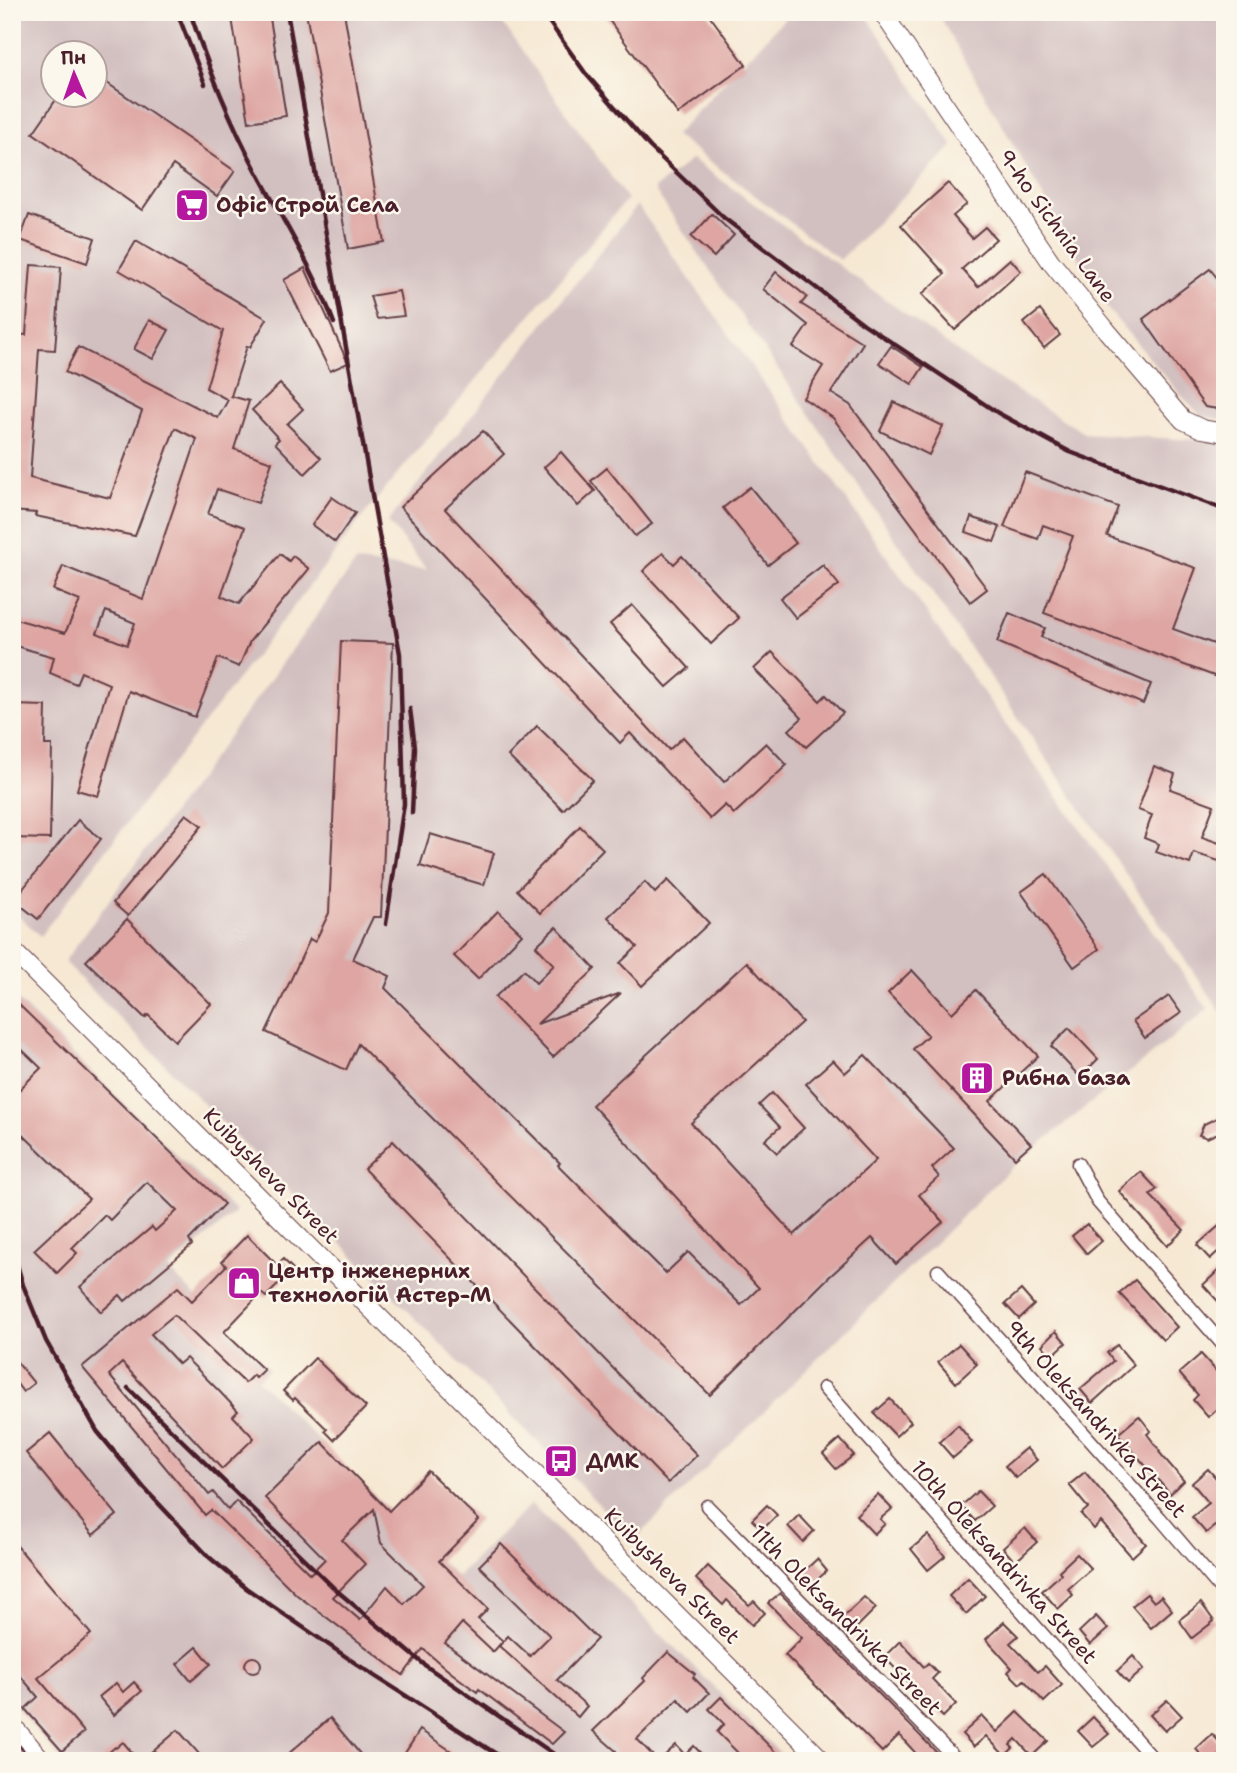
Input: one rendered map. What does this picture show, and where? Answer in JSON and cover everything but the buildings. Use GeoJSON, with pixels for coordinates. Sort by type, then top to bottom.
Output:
{"type":"FeatureCollection","features":[{"type":"Feature","properties":{"kind":"main road","name":"9-ho Sichnia Lane"},"geometry":{"type":"LineString","coordinates":[[882,12],[1051,261],[1107,331],[1183,420],[1202,429],[1225,433]]}},
{"type":"Feature","properties":{"kind":"main road","name":"Kuibysheva Street"},"geometry":{"type":"LineString","coordinates":[[12,950],[823,1761]]}},
{"type":"Feature","properties":{"kind":"main road"},"geometry":{"type":"LineString","coordinates":[[12,1725],[43,1761]]}},
{"type":"Feature","properties":{"kind":"street"},"geometry":{"type":"LineString","coordinates":[[1078,1164],[1098,1202],[1225,1347]]}},
{"type":"Feature","properties":{"kind":"street","name":"9th Oleksandrivka Street"},"geometry":{"type":"LineString","coordinates":[[937,1271],[1225,1594]]}},
{"type":"Feature","properties":{"kind":"street","name":"10th Oleksandrivka Street"},"geometry":{"type":"LineString","coordinates":[[824,1388],[1156,1761]]}},
{"type":"Feature","properties":{"kind":"street","name":"11th Oleksandrivka Street"},"geometry":{"type":"LineString","coordinates":[[707,1506],[958,1761]]}},
{"type":"Feature","properties":{"kind":"shaded area"},"geometry":{"type":"Polygon","coordinates":[[[12,12],[495,12],[627,199],[367,511],[40,936],[12,909],[12,12]]]}},
{"type":"Feature","properties":{"kind":"shaded area"},"geometry":{"type":"Polygon","coordinates":[[[791,12],[864,12],[953,146],[840,260],[675,135],[791,12]]]}},
{"type":"Feature","properties":{"kind":"shaded area"},"geometry":{"type":"Polygon","coordinates":[[[937,12],[1225,12],[1225,420],[1201,416],[1107,308],[937,12]]]}},
{"type":"Feature","properties":{"kind":"shaded area"},"geometry":{"type":"Polygon","coordinates":[[[692,159],[973,363],[1084,433],[1225,442],[1225,1018],[654,189],[692,159]]]}},
{"type":"Feature","properties":{"kind":"shaded area"},"geometry":{"type":"Polygon","coordinates":[[[637,205],[1208,1009],[1015,1164],[634,1540],[64,962],[356,562],[427,570],[388,522],[637,205]]]}},
{"type":"Feature","properties":{"kind":"shaded area"},"geometry":{"type":"Polygon","coordinates":[[[12,995],[236,1212],[168,1269],[269,1369],[258,1380],[457,1577],[531,1504],[788,1761],[62,1761],[12,1702],[12,995]]]}},
{"type":"Feature","properties":{"kind":"tram line"},"geometry":{"type":"LineString","coordinates":[[12,1737],[33,1761]]}},
{"type":"Feature","properties":{"kind":"railway"},"geometry":{"type":"LineString","coordinates":[[177,12],[205,84]]}},
{"type":"Feature","properties":{"kind":"railway"},"geometry":{"type":"LineString","coordinates":[[190,12],[237,132],[308,264],[334,323]]}},
{"type":"Feature","properties":{"kind":"railway"},"geometry":{"type":"LineString","coordinates":[[287,12],[400,654],[404,804],[386,924]]}},
{"type":"Feature","properties":{"kind":"railway"},"geometry":{"type":"LineString","coordinates":[[542,12],[586,74],[650,147],[724,218],[864,324],[998,413],[1070,452],[1225,510]]}},
{"type":"Feature","properties":{"kind":"railway"},"geometry":{"type":"LineString","coordinates":[[410,709],[415,747],[412,813]]}},
{"type":"Feature","properties":{"kind":"railway"},"geometry":{"type":"LineString","coordinates":[[12,1248],[23,1285],[46,1341],[97,1431],[144,1488],[209,1557],[246,1588],[358,1665],[507,1761]]}},
{"type":"Feature","properties":{"kind":"railway"},"geometry":{"type":"LineString","coordinates":[[128,1388],[336,1590],[426,1666],[564,1761]]}},
{"type":"Feature","properties":{"kind":"place","name":"Офіс Строй Села"},"geometry":{"type":"Point","coordinates":[192,205]}},
{"type":"Feature","properties":{"kind":"place","name":"Рибна база"},"geometry":{"type":"Point","coordinates":[977,1078]}},
{"type":"Feature","properties":{"kind":"place","name":"Центр інженерних технологій Астер-М"},"geometry":{"type":"Point","coordinates":[244,1283]}},
{"type":"Feature","properties":{"kind":"place","name":"ДМК"},"geometry":{"type":"Point","coordinates":[561,1461]}}]}
